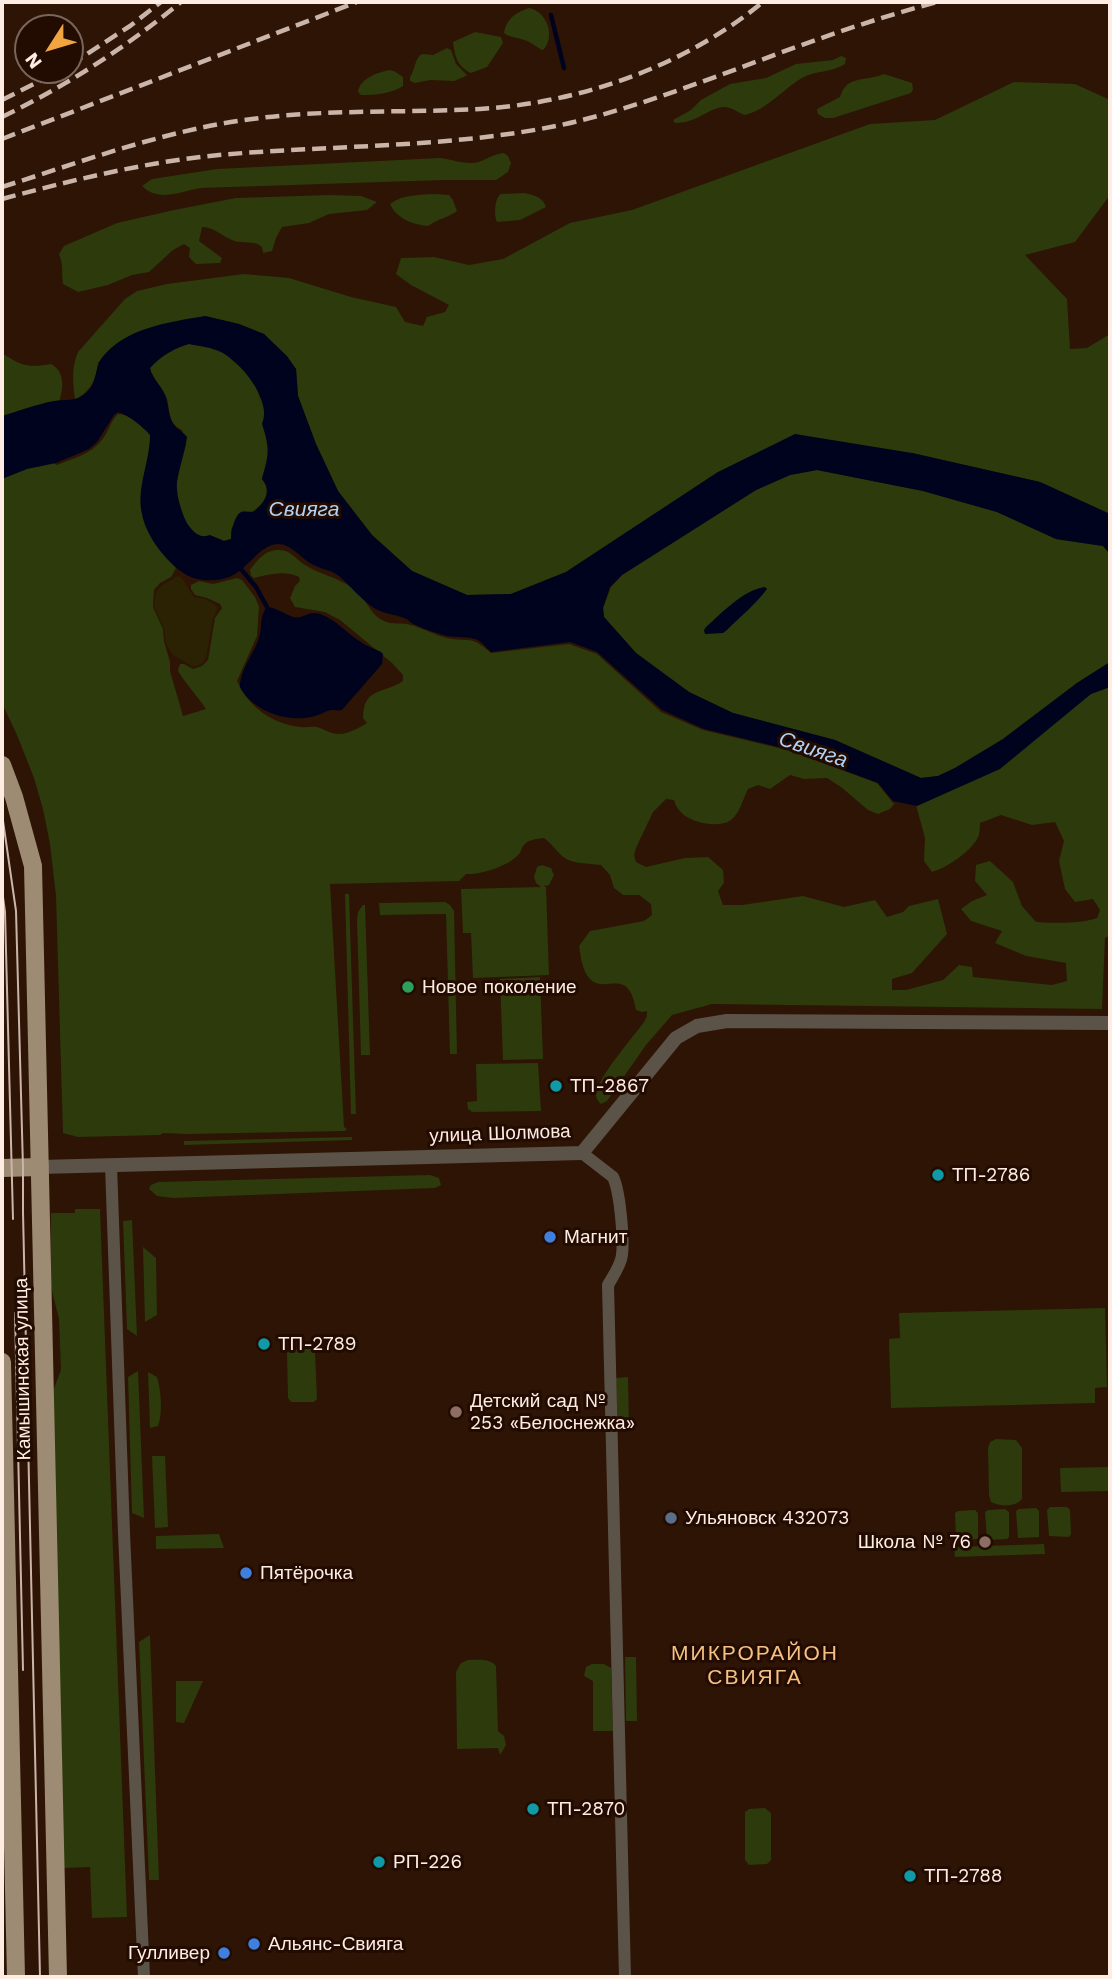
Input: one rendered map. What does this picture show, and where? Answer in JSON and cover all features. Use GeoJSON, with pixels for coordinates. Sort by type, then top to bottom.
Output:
{"type":"FeatureCollection","features":[{"type":"Feature","properties":{"kind":"main road","name":"Камышинская улица"},"geometry":{"type":"LineString","coordinates":[[2,765],[33,866],[58,1977]]}},
{"type":"Feature","properties":{"kind":"main road","name":"улица Шолмова"},"geometry":{"type":"LineString","coordinates":[[2,1168],[40,1167]]}},
{"type":"Feature","properties":{"kind":"main road","name":"Камышинская улица"},"geometry":{"type":"LineString","coordinates":[[2,1362],[5,1665],[16,1977]]}},
{"type":"Feature","properties":{"kind":"street","name":"улица Шолмова"},"geometry":{"type":"LineString","coordinates":[[40,1167],[582,1153],[676,1038],[697,1026],[726,1021],[1110,1023]]}},
{"type":"Feature","properties":{"kind":"street"},"geometry":{"type":"LineString","coordinates":[[582,1153],[613,1177],[620,1215],[622,1257],[608,1285],[625,1977]]}},
{"type":"Feature","properties":{"kind":"street"},"geometry":{"type":"LineString","coordinates":[[111,1165],[122,1491],[144,1977]]}},
{"type":"Feature","properties":{"kind":"green space"},"geometry":{"type":"Polygon","coordinates":[[[529,8],[541,14],[548,25],[549,38],[543,50],[504,33],[512,17],[529,8]]]}},
{"type":"Feature","properties":{"kind":"green space"},"geometry":{"type":"Polygon","coordinates":[[[475,32],[501,37],[503,43],[487,67],[471,73],[458,60],[453,42],[475,32]]]}},
{"type":"Feature","properties":{"kind":"green space"},"geometry":{"type":"Polygon","coordinates":[[[447,48],[451,50],[456,64],[466,76],[454,81],[410,81],[420,55],[433,55],[447,48]]]}},
{"type":"Feature","properties":{"kind":"green space"},"geometry":{"type":"Polygon","coordinates":[[[841,56],[846,58],[845,64],[802,78],[753,112],[745,115],[723,107],[690,121],[675,123],[673,120],[730,84],[766,78],[796,64],[833,60],[841,56]]]}},
{"type":"Feature","properties":{"kind":"green space"},"geometry":{"type":"Polygon","coordinates":[[[389,70],[403,77],[403,86],[377,94],[361,95],[358,92],[366,80],[389,70]]]}},
{"type":"Feature","properties":{"kind":"green space"},"geometry":{"type":"Polygon","coordinates":[[[884,74],[912,83],[911,93],[833,118],[818,114],[817,109],[840,97],[847,85],[884,74]]]}},
{"type":"Feature","properties":{"kind":"green space"},"geometry":{"type":"Polygon","coordinates":[[[1014,82],[1075,84],[1110,100],[1110,195],[1075,242],[1025,255],[1067,299],[1070,349],[1087,348],[1110,334],[1110,514],[1040,482],[912,453],[718,472],[566,572],[511,594],[467,595],[412,571],[372,535],[338,491],[316,444],[298,396],[296,369],[264,334],[239,324],[205,316],[98,362],[92,384],[75,400],[73,370],[78,352],[125,299],[137,291],[167,284],[244,274],[289,278],[351,297],[396,307],[405,322],[423,326],[427,317],[445,312],[449,305],[396,274],[401,258],[434,257],[469,265],[503,259],[570,223],[632,210],[870,124],[935,120],[1014,82]]]}},
{"type":"Feature","properties":{"kind":"green space"},"geometry":{"type":"Polygon","coordinates":[[[504,153],[511,163],[508,172],[496,180],[201,188],[163,195],[142,186],[152,179],[217,169],[440,158],[474,163],[504,153]]]}},
{"type":"Feature","properties":{"kind":"green space"},"geometry":{"type":"Polygon","coordinates":[[[524,193],[540,199],[546,207],[520,220],[497,222],[495,207],[499,196],[524,193]]]}},
{"type":"Feature","properties":{"kind":"green space"},"geometry":{"type":"Polygon","coordinates":[[[449,195],[457,211],[428,226],[406,220],[396,213],[390,204],[406,197],[449,195]]]}},
{"type":"Feature","properties":{"kind":"green space"},"geometry":{"type":"Polygon","coordinates":[[[361,196],[377,202],[367,210],[329,214],[309,223],[282,227],[272,251],[263,253],[262,247],[256,244],[234,241],[212,229],[202,227],[199,241],[222,258],[220,263],[196,264],[189,257],[190,248],[184,244],[173,250],[149,272],[78,292],[63,284],[59,254],[64,246],[117,223],[236,198],[361,196]]]}},
{"type":"Feature","properties":{"kind":"green space"},"geometry":{"type":"Polygon","coordinates":[[[189,344],[224,353],[247,373],[264,408],[269,453],[262,479],[267,493],[256,510],[239,513],[231,530],[231,539],[224,541],[199,537],[186,523],[176,493],[186,444],[182,430],[175,426],[172,420],[167,399],[150,368],[168,353],[189,344]]]}},
{"type":"Feature","properties":{"kind":"green space"},"geometry":{"type":"Polygon","coordinates":[[[2,353],[25,365],[51,364],[55,367],[61,375],[62,384],[57,403],[2,422],[2,353]]]}},
{"type":"Feature","properties":{"kind":"green space"},"geometry":{"type":"Polygon","coordinates":[[[118,414],[126,415],[151,429],[176,558],[176,568],[171,577],[154,590],[153,607],[163,629],[170,671],[183,716],[206,709],[178,668],[180,664],[184,664],[193,669],[208,660],[215,618],[222,608],[220,604],[195,595],[191,585],[199,581],[213,584],[237,578],[242,580],[255,597],[259,607],[257,636],[237,681],[248,699],[271,718],[290,725],[317,727],[337,734],[346,733],[367,723],[363,718],[364,708],[371,696],[403,681],[403,675],[392,663],[340,620],[325,612],[295,607],[290,598],[300,581],[299,577],[282,573],[254,578],[251,576],[250,570],[262,556],[274,550],[286,551],[309,567],[353,588],[376,616],[387,622],[411,625],[447,638],[474,641],[491,653],[569,644],[597,654],[661,712],[703,730],[787,750],[877,783],[895,803],[890,809],[878,814],[868,810],[827,778],[804,779],[790,775],[770,789],[758,785],[748,789],[739,810],[726,823],[696,821],[683,815],[674,800],[666,799],[653,812],[634,855],[636,862],[646,867],[685,858],[708,857],[723,870],[724,883],[718,891],[723,905],[742,905],[803,896],[844,907],[875,900],[887,917],[903,912],[909,906],[938,899],[947,934],[912,973],[892,979],[892,990],[906,990],[943,980],[959,965],[972,967],[973,977],[1052,985],[1067,981],[1066,963],[1026,956],[995,943],[1002,931],[971,921],[961,909],[987,895],[975,881],[976,865],[990,861],[1013,882],[1022,906],[1036,922],[1075,922],[1097,918],[1100,910],[1093,899],[1075,902],[1065,889],[1059,861],[1064,841],[1055,822],[1032,825],[1001,815],[980,823],[978,837],[969,850],[932,872],[924,861],[925,838],[916,805],[1091,694],[1110,687],[1110,935],[1105,938],[1102,1009],[712,1004],[672,1015],[646,1045],[607,1101],[601,1104],[596,1095],[600,1082],[644,1022],[647,1011],[636,1010],[628,988],[596,983],[590,979],[584,968],[579,946],[590,931],[644,921],[652,915],[651,904],[639,895],[623,895],[614,888],[610,875],[601,865],[570,861],[544,838],[526,843],[519,854],[508,863],[486,871],[466,874],[459,881],[330,884],[344,1127],[347,1129],[345,1131],[78,1137],[63,1133],[56,896],[50,844],[34,778],[2,703],[2,473],[48,459],[57,465],[86,453],[97,446],[118,414]]]}},
{"type":"Feature","properties":{"kind":"green space"},"geometry":{"type":"Polygon","coordinates":[[[817,470],[923,491],[997,512],[1056,539],[1103,546],[1110,554],[1110,662],[1077,683],[1003,739],[955,768],[938,776],[921,778],[835,740],[733,713],[689,692],[636,653],[604,617],[603,608],[611,587],[622,575],[756,490],[790,475],[817,470]]]}},
{"type":"Feature","properties":{"kind":"green space"},"geometry":{"type":"Polygon","coordinates":[[[542,865],[551,868],[554,875],[549,885],[544,886],[549,975],[473,978],[471,933],[463,933],[461,889],[541,887],[534,877],[537,867],[542,865]]]}},
{"type":"Feature","properties":{"kind":"green space"},"geometry":{"type":"Polygon","coordinates":[[[345,894],[349,894],[356,1114],[351,1114],[345,894]]]}},
{"type":"Feature","properties":{"kind":"green space"},"geometry":{"type":"Polygon","coordinates":[[[445,902],[454,911],[457,1054],[450,1054],[446,914],[380,915],[379,903],[445,902]]]}},
{"type":"Feature","properties":{"kind":"green space"},"geometry":{"type":"Polygon","coordinates":[[[363,905],[370,1055],[361,1055],[357,920],[363,905]]]}},
{"type":"Feature","properties":{"kind":"green space"},"geometry":{"type":"Polygon","coordinates":[[[540,977],[543,1059],[503,1060],[500,979],[540,977]]]}},
{"type":"Feature","properties":{"kind":"green space"},"geometry":{"type":"Polygon","coordinates":[[[538,1063],[541,1111],[472,1112],[468,1109],[467,1102],[477,1101],[476,1064],[538,1063]]]}},
{"type":"Feature","properties":{"kind":"green space"},"geometry":{"type":"Polygon","coordinates":[[[352,1137],[352,1140],[184,1145],[184,1141],[352,1137]]]}},
{"type":"Feature","properties":{"kind":"green space"},"geometry":{"type":"Polygon","coordinates":[[[430,1175],[439,1178],[441,1185],[435,1188],[173,1198],[157,1196],[149,1189],[158,1182],[430,1175]]]}},
{"type":"Feature","properties":{"kind":"green space"},"geometry":{"type":"Polygon","coordinates":[[[75,1209],[100,1209],[127,1917],[92,1918],[90,1867],[63,1868],[53,1391],[61,1370],[59,1319],[51,1287],[51,1213],[75,1213],[75,1209]]]}},
{"type":"Feature","properties":{"kind":"green space"},"geometry":{"type":"Polygon","coordinates":[[[132,1220],[137,1336],[127,1329],[123,1221],[132,1220]]]}},
{"type":"Feature","properties":{"kind":"green space"},"geometry":{"type":"Polygon","coordinates":[[[143,1247],[156,1258],[157,1315],[145,1322],[143,1247]]]}},
{"type":"Feature","properties":{"kind":"green space"},"geometry":{"type":"Polygon","coordinates":[[[1105,1308],[1107,1387],[1095,1388],[1095,1403],[891,1408],[889,1339],[900,1338],[899,1313],[1105,1308]]]}},
{"type":"Feature","properties":{"kind":"green space"},"geometry":{"type":"Polygon","coordinates":[[[290,1349],[313,1349],[315,1352],[317,1399],[314,1402],[291,1402],[288,1398],[287,1353],[290,1349]]]}},
{"type":"Feature","properties":{"kind":"green space"},"geometry":{"type":"Polygon","coordinates":[[[138,1371],[144,1518],[132,1513],[128,1377],[138,1371]]]}},
{"type":"Feature","properties":{"kind":"green space"},"geometry":{"type":"Polygon","coordinates":[[[148,1372],[157,1377],[161,1402],[158,1426],[150,1428],[148,1372]]]}},
{"type":"Feature","properties":{"kind":"green space"},"geometry":{"type":"Polygon","coordinates":[[[628,1377],[629,1423],[617,1424],[616,1378],[628,1377]]]}},
{"type":"Feature","properties":{"kind":"green space"},"geometry":{"type":"Polygon","coordinates":[[[996,1439],[1016,1440],[1022,1448],[1022,1499],[1012,1505],[991,1502],[989,1495],[988,1448],[990,1442],[996,1439]]]}},
{"type":"Feature","properties":{"kind":"green space"},"geometry":{"type":"Polygon","coordinates":[[[152,1456],[165,1456],[168,1527],[155,1528],[152,1456]]]}},
{"type":"Feature","properties":{"kind":"green space"},"geometry":{"type":"Polygon","coordinates":[[[1108,1467],[1108,1491],[1061,1492],[1060,1468],[1108,1467]]]}},
{"type":"Feature","properties":{"kind":"green space"},"geometry":{"type":"Polygon","coordinates":[[[1050,1507],[1067,1507],[1070,1510],[1069,1537],[1049,1536],[1047,1510],[1050,1507]]]}},
{"type":"Feature","properties":{"kind":"green space"},"geometry":{"type":"Polygon","coordinates":[[[1036,1508],[1039,1511],[1039,1537],[1018,1538],[1016,1511],[1036,1508]]]}},
{"type":"Feature","properties":{"kind":"green space"},"geometry":{"type":"Polygon","coordinates":[[[1005,1509],[1009,1512],[1007,1539],[987,1539],[985,1512],[1005,1509]]]}},
{"type":"Feature","properties":{"kind":"green space"},"geometry":{"type":"Polygon","coordinates":[[[975,1510],[978,1513],[978,1539],[957,1540],[955,1513],[975,1510]]]}},
{"type":"Feature","properties":{"kind":"green space"},"geometry":{"type":"Polygon","coordinates":[[[219,1534],[224,1548],[156,1549],[156,1536],[219,1534]]]}},
{"type":"Feature","properties":{"kind":"green space"},"geometry":{"type":"Polygon","coordinates":[[[1044,1544],[1045,1554],[955,1557],[954,1547],[1044,1544]]]}},
{"type":"Feature","properties":{"kind":"green space"},"geometry":{"type":"Polygon","coordinates":[[[150,1635],[159,1880],[149,1880],[139,1642],[150,1635]]]}},
{"type":"Feature","properties":{"kind":"green space"},"geometry":{"type":"Polygon","coordinates":[[[625,1657],[636,1657],[637,1721],[626,1721],[625,1657]]]}},
{"type":"Feature","properties":{"kind":"green space"},"geometry":{"type":"Polygon","coordinates":[[[468,1660],[487,1661],[496,1666],[498,1731],[504,1736],[506,1745],[500,1755],[498,1748],[457,1749],[456,1672],[461,1663],[468,1660]]]}},
{"type":"Feature","properties":{"kind":"green space"},"geometry":{"type":"Polygon","coordinates":[[[604,1664],[611,1668],[613,1731],[593,1731],[593,1681],[584,1676],[586,1667],[604,1664]]]}},
{"type":"Feature","properties":{"kind":"green space"},"geometry":{"type":"Polygon","coordinates":[[[176,1681],[203,1681],[184,1723],[176,1722],[176,1681]]]}},
{"type":"Feature","properties":{"kind":"green space"},"geometry":{"type":"Polygon","coordinates":[[[765,1808],[771,1813],[771,1860],[767,1864],[749,1865],[745,1860],[745,1812],[749,1809],[765,1808]]]}},
{"type":"Feature","properties":{"kind":"sand"},"geometry":{"type":"Polygon","coordinates":[[[178,576],[194,597],[206,599],[218,607],[213,619],[206,658],[202,664],[193,667],[173,655],[166,644],[164,629],[154,607],[156,592],[178,576]]]}},
{"type":"Feature","properties":{"kind":"water","name":"Свияга"},"geometry":{"type":"Polygon","coordinates":[[[205,316],[239,324],[264,334],[287,356],[296,369],[298,396],[316,444],[338,491],[372,535],[412,571],[467,595],[511,594],[566,572],[718,472],[795,434],[912,453],[1040,482],[1110,514],[1110,554],[1103,546],[1056,539],[997,512],[923,491],[817,470],[790,475],[756,490],[622,575],[610,587],[603,608],[604,617],[636,653],[689,692],[733,713],[835,740],[921,778],[938,776],[955,768],[1003,739],[1077,683],[1110,662],[1110,687],[1091,694],[1000,769],[917,806],[893,801],[878,783],[787,749],[704,729],[662,710],[597,652],[570,642],[491,652],[477,640],[443,635],[413,624],[405,618],[378,610],[364,601],[339,576],[313,565],[283,545],[264,549],[234,575],[226,578],[205,580],[189,576],[164,556],[144,522],[141,494],[150,435],[136,422],[118,412],[89,449],[56,463],[27,469],[2,479],[2,416],[41,404],[82,396],[90,389],[101,359],[122,340],[148,328],[205,316]],[[189,344],[173,350],[150,368],[165,394],[173,423],[187,437],[177,481],[184,517],[195,533],[224,541],[231,539],[236,517],[242,512],[253,512],[266,497],[267,488],[262,479],[268,452],[262,424],[263,404],[246,373],[229,357],[213,349],[189,344]]]}},
{"type":"Feature","properties":{"kind":"water"},"geometry":{"type":"Polygon","coordinates":[[[765,587],[767,589],[758,600],[727,630],[723,633],[705,634],[706,627],[733,603],[765,587]]]}},
{"type":"Feature","properties":{"kind":"water"},"geometry":{"type":"Polygon","coordinates":[[[267,607],[293,617],[320,614],[363,644],[381,652],[382,664],[342,710],[294,718],[262,709],[253,703],[240,687],[243,673],[258,641],[262,616],[267,607]]]}},
{"type":"Feature","properties":{"kind":"waterway"},"geometry":{"type":"LineString","coordinates":[[551,15],[564,68]]}},
{"type":"Feature","properties":{"kind":"waterway"},"geometry":{"type":"LineString","coordinates":[[240,568],[256,587],[267,607]]}},
{"type":"Feature","properties":{"kind":"tram line"},"geometry":{"type":"LineString","coordinates":[[2,814],[16,911],[40,1977]]}},
{"type":"Feature","properties":{"kind":"tram line"},"geometry":{"type":"LineString","coordinates":[[2,890],[5,912],[13,1219]]}},
{"type":"Feature","properties":{"kind":"tram line"},"geometry":{"type":"LineString","coordinates":[[15,1313],[23,1670]]}},
{"type":"Feature","properties":{"kind":"railway"},"geometry":{"type":"LineString","coordinates":[[84,56],[161,2]]}},
{"type":"Feature","properties":{"kind":"railway"},"geometry":{"type":"LineString","coordinates":[[2,117],[94,65],[181,2]]}},
{"type":"Feature","properties":{"kind":"railway"},"geometry":{"type":"LineString","coordinates":[[2,139],[357,2]]}},
{"type":"Feature","properties":{"kind":"railway"},"geometry":{"type":"LineString","coordinates":[[2,187],[125,147],[220,124],[309,114],[480,109],[555,99],[630,77],[666,62],[733,25],[763,2]]}},
{"type":"Feature","properties":{"kind":"railway"},"geometry":{"type":"LineString","coordinates":[[2,199],[109,172],[191,158],[434,142],[561,125],[650,100],[836,33],[937,2]]}},
{"type":"Feature","properties":{"kind":"railway"},"geometry":{"type":"LineString","coordinates":[[2,100],[34,84]]}},
{"type":"Feature","properties":{"kind":"place","name":"Новое поколение"},"geometry":{"type":"Point","coordinates":[408,987]}},
{"type":"Feature","properties":{"kind":"place","name":"ТП-2867"},"geometry":{"type":"Point","coordinates":[556,1086]}},
{"type":"Feature","properties":{"kind":"place","name":"ТП-2786"},"geometry":{"type":"Point","coordinates":[938,1175]}},
{"type":"Feature","properties":{"kind":"place","name":"Магнит"},"geometry":{"type":"Point","coordinates":[550,1237]}},
{"type":"Feature","properties":{"kind":"place","name":"ТП-2789"},"geometry":{"type":"Point","coordinates":[264,1344]}},
{"type":"Feature","properties":{"kind":"place","name":"Детский сад № 253 «Белоснежка»"},"geometry":{"type":"Point","coordinates":[456,1412]}},
{"type":"Feature","properties":{"kind":"place","name":"Ульяновск 432073"},"geometry":{"type":"Point","coordinates":[671,1518]}},
{"type":"Feature","properties":{"kind":"place","name":"Школа № 76"},"geometry":{"type":"Point","coordinates":[985,1542]}},
{"type":"Feature","properties":{"kind":"place","name":"Пятёрочка"},"geometry":{"type":"Point","coordinates":[246,1573]}},
{"type":"Feature","properties":{"kind":"place","name":"ТП-2870"},"geometry":{"type":"Point","coordinates":[533,1809]}},
{"type":"Feature","properties":{"kind":"place","name":"РП-226"},"geometry":{"type":"Point","coordinates":[379,1862]}},
{"type":"Feature","properties":{"kind":"place","name":"ТП-2788"},"geometry":{"type":"Point","coordinates":[910,1876]}},
{"type":"Feature","properties":{"kind":"place","name":"Альянс-Свияга"},"geometry":{"type":"Point","coordinates":[254,1944]}},
{"type":"Feature","properties":{"kind":"place","name":"Гулливер"},"geometry":{"type":"Point","coordinates":[224,1953]}},
{"type":"Feature","properties":{"kind":"district","name":"МИКРОРАЙОН СВИЯГА"},"geometry":{"type":"Point","coordinates":[755,1666]}}]}
